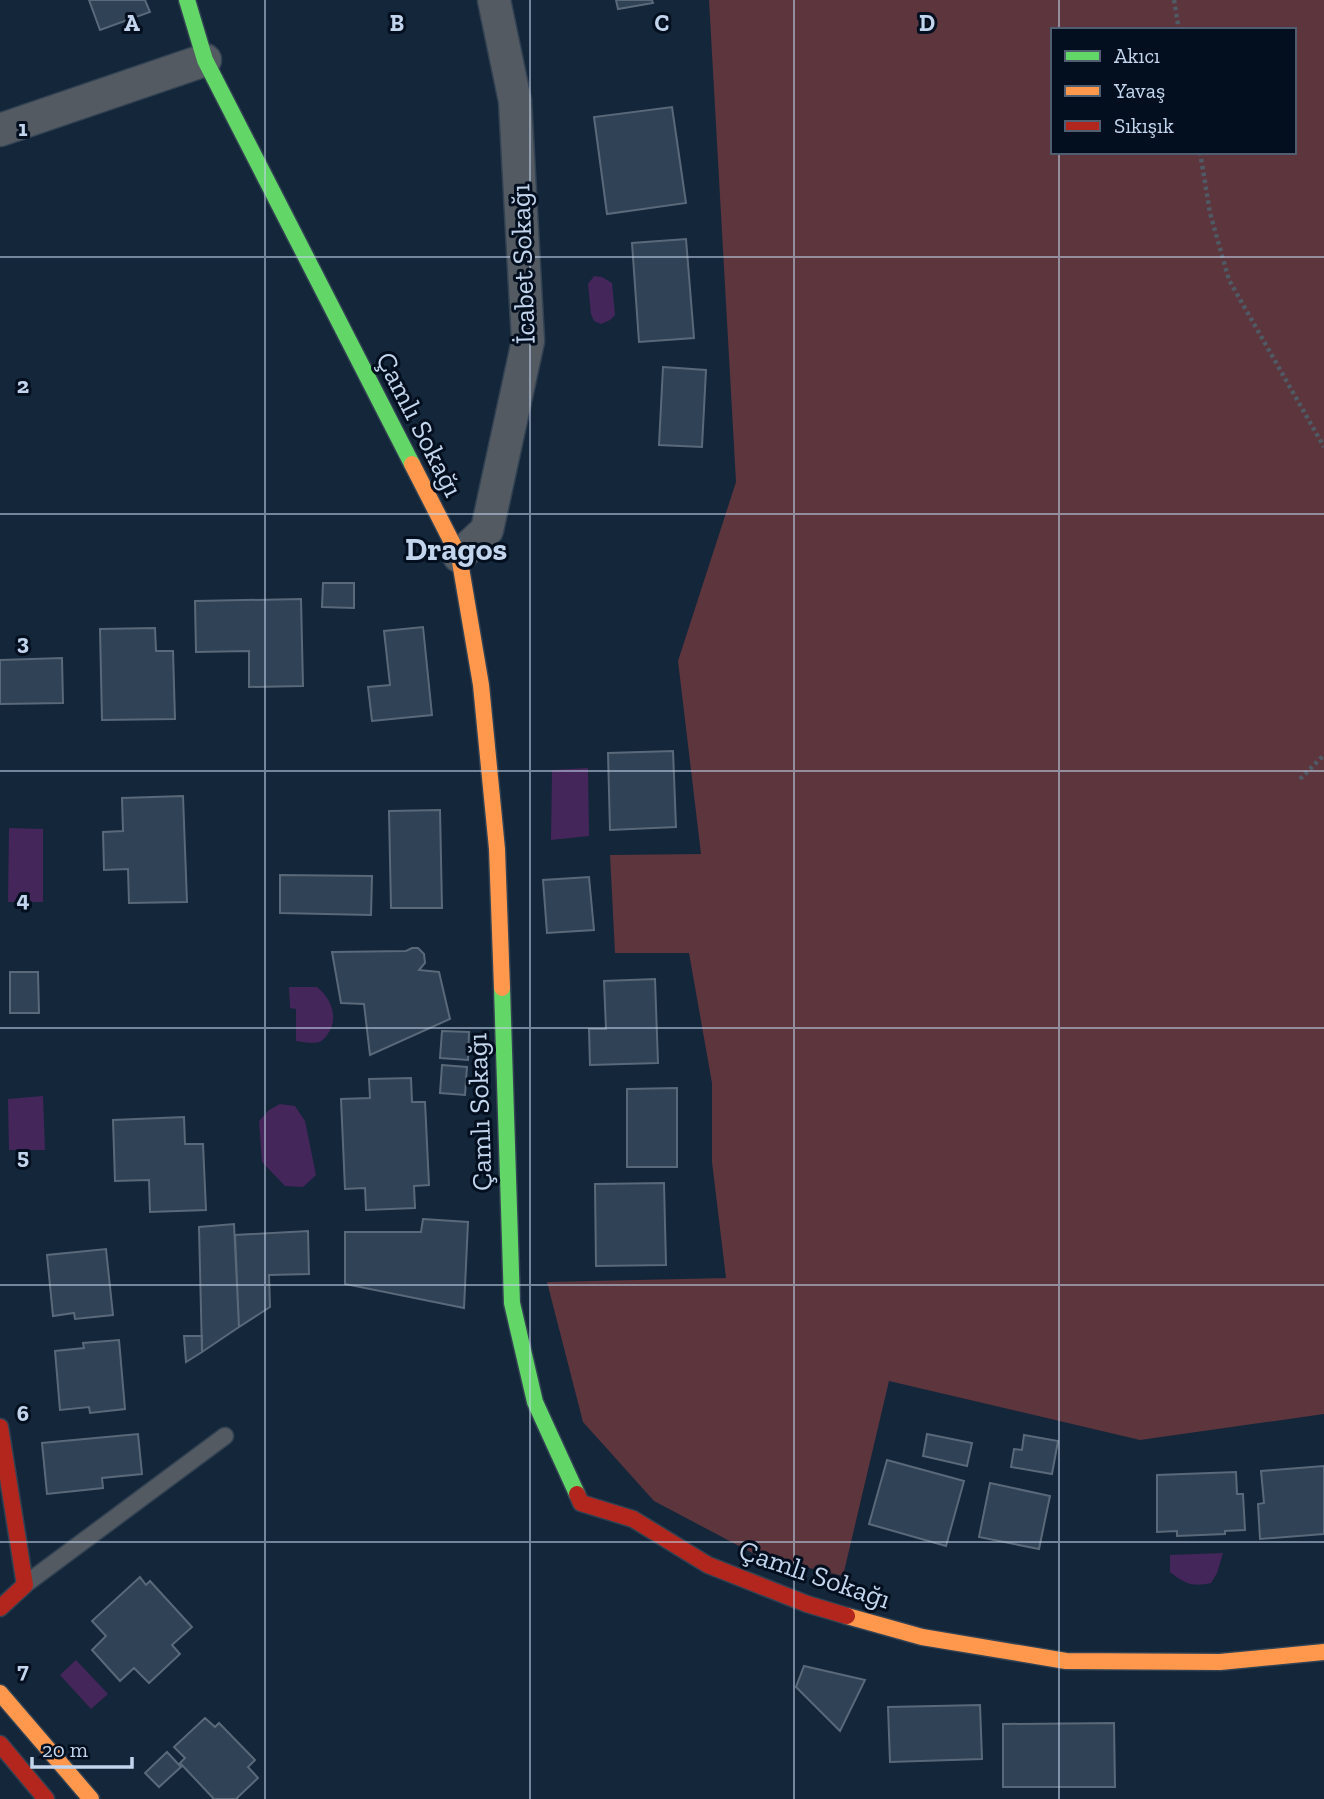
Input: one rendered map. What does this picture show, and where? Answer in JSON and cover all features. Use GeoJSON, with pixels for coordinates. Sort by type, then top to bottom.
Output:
{"type":"FeatureCollection","features":[{"type":"Feature","properties":{"kind":"street","name":"Çamlı Sokağı"},"geometry":{"type":"LineString","coordinates":[[187,0],[205,60],[458,556],[481,685],[497,849],[512,1303],[536,1402],[581,1503],[633,1519],[708,1565],[745,1580],[807,1604],[922,1637],[1066,1661],[1220,1662],[1324,1652]]}},
{"type":"Feature","properties":{"kind":"street","name":"İcabet Sokağı"},"geometry":{"type":"LineString","coordinates":[[458,556],[487,530],[528,341],[516,101],[494,0]]}},
{"type":"Feature","properties":{"kind":"street"},"geometry":{"type":"LineString","coordinates":[[0,130],[205,60]]}},
{"type":"Feature","properties":{"kind":"street"},"geometry":{"type":"LineString","coordinates":[[0,1427],[25,1585],[0,1608]]}},
{"type":"Feature","properties":{"kind":"street"},"geometry":{"type":"LineString","coordinates":[[0,1693],[91,1799]]}},
{"type":"Feature","properties":{"kind":"street"},"geometry":{"type":"LineString","coordinates":[[0,1744],[46,1799]]}},
{"type":"Feature","properties":{"kind":"lane"},"geometry":{"type":"LineString","coordinates":[[25,1585],[225,1436]]}},
{"type":"Feature","properties":{"kind":"path"},"geometry":{"type":"LineString","coordinates":[[1174,0],[1179,28]]}},
{"type":"Feature","properties":{"kind":"path"},"geometry":{"type":"LineString","coordinates":[[1200,154],[1210,213],[1229,280],[1324,447]]}},
{"type":"Feature","properties":{"kind":"path"},"geometry":{"type":"LineString","coordinates":[[1300,779],[1324,755]]}},
{"type":"Feature","properties":{"kind":"shaded area"},"geometry":{"type":"Polygon","coordinates":[[[709,0],[1324,0],[1324,1414],[1140,1440],[889,1381],[843,1576],[758,1556],[654,1501],[583,1422],[547,1282],[726,1278],[712,1162],[712,1083],[689,953],[615,953],[610,855],[701,854],[678,661],[736,482],[709,0]]]}},
{"type":"Feature","properties":{"kind":"shaded area"},"geometry":{"type":"Polygon","coordinates":[[[594,276],[612,283],[615,315],[601,324],[594,321],[591,314],[588,284],[594,276]]]}},
{"type":"Feature","properties":{"kind":"shaded area"},"geometry":{"type":"Polygon","coordinates":[[[588,768],[589,836],[551,840],[552,770],[588,768]]]}},
{"type":"Feature","properties":{"kind":"shaded area"},"geometry":{"type":"Polygon","coordinates":[[[9,828],[43,829],[43,902],[8,902],[9,828]]]}},
{"type":"Feature","properties":{"kind":"shaded area"},"geometry":{"type":"Polygon","coordinates":[[[289,987],[317,987],[330,1003],[333,1022],[321,1041],[296,1041],[296,1009],[290,1008],[289,987]]]}},
{"type":"Feature","properties":{"kind":"shaded area"},"geometry":{"type":"Polygon","coordinates":[[[43,1096],[45,1150],[9,1150],[8,1099],[43,1096]]]}},
{"type":"Feature","properties":{"kind":"shaded area"},"geometry":{"type":"Polygon","coordinates":[[[280,1104],[295,1106],[305,1121],[316,1175],[303,1187],[285,1186],[262,1162],[259,1121],[269,1110],[280,1104]]]}},
{"type":"Feature","properties":{"kind":"shaded area"},"geometry":{"type":"Polygon","coordinates":[[[1223,1553],[1211,1583],[1189,1584],[1170,1572],[1170,1555],[1223,1553]]]}},
{"type":"Feature","properties":{"kind":"shaded area"},"geometry":{"type":"Polygon","coordinates":[[[76,1660],[108,1694],[91,1709],[60,1675],[76,1660]]]}},
{"type":"Feature","properties":{"kind":"building"},"geometry":{"type":"Polygon","coordinates":[[[89,0],[145,0],[150,12],[100,30],[89,0]]]}},
{"type":"Feature","properties":{"kind":"building"},"geometry":{"type":"Polygon","coordinates":[[[616,0],[652,0],[653,3],[618,9],[616,0]]]}},
{"type":"Feature","properties":{"kind":"building"},"geometry":{"type":"Polygon","coordinates":[[[672,107],[686,203],[607,214],[594,117],[672,107]]]}},
{"type":"Feature","properties":{"kind":"building"},"geometry":{"type":"Polygon","coordinates":[[[686,239],[694,338],[639,342],[632,243],[686,239]]]}},
{"type":"Feature","properties":{"kind":"building"},"geometry":{"type":"Polygon","coordinates":[[[663,367],[706,370],[702,447],[659,445],[663,367]]]}},
{"type":"Feature","properties":{"kind":"building"},"geometry":{"type":"Polygon","coordinates":[[[323,583],[354,583],[354,608],[322,607],[323,583]]]}},
{"type":"Feature","properties":{"kind":"building"},"geometry":{"type":"Polygon","coordinates":[[[301,599],[303,686],[249,687],[249,651],[196,652],[195,601],[301,599]]]}},
{"type":"Feature","properties":{"kind":"building"},"geometry":{"type":"Polygon","coordinates":[[[423,627],[432,715],[372,721],[368,687],[390,685],[384,631],[423,627]]]}},
{"type":"Feature","properties":{"kind":"building"},"geometry":{"type":"Polygon","coordinates":[[[155,628],[156,651],[173,651],[175,719],[102,720],[100,629],[155,628]]]}},
{"type":"Feature","properties":{"kind":"building"},"geometry":{"type":"Polygon","coordinates":[[[62,658],[63,703],[0,704],[0,660],[62,658]]]}},
{"type":"Feature","properties":{"kind":"building"},"geometry":{"type":"Polygon","coordinates":[[[673,751],[676,827],[610,830],[608,753],[673,751]]]}},
{"type":"Feature","properties":{"kind":"building"},"geometry":{"type":"Polygon","coordinates":[[[183,796],[187,902],[129,903],[128,869],[104,870],[103,832],[123,831],[122,798],[183,796]]]}},
{"type":"Feature","properties":{"kind":"building"},"geometry":{"type":"Polygon","coordinates":[[[440,810],[442,908],[391,908],[389,811],[440,810]]]}},
{"type":"Feature","properties":{"kind":"building"},"geometry":{"type":"Polygon","coordinates":[[[280,875],[372,876],[371,915],[280,913],[280,875]]]}},
{"type":"Feature","properties":{"kind":"building"},"geometry":{"type":"Polygon","coordinates":[[[589,877],[594,930],[547,933],[543,880],[589,877]]]}},
{"type":"Feature","properties":{"kind":"building"},"geometry":{"type":"Polygon","coordinates":[[[418,948],[424,954],[425,963],[419,970],[439,972],[450,1019],[370,1055],[364,1004],[341,1003],[332,952],[406,951],[418,948]]]}},
{"type":"Feature","properties":{"kind":"building"},"geometry":{"type":"Polygon","coordinates":[[[10,972],[38,972],[39,1013],[10,1013],[10,972]]]}},
{"type":"Feature","properties":{"kind":"building"},"geometry":{"type":"Polygon","coordinates":[[[655,979],[658,1063],[590,1065],[589,1029],[606,1029],[604,981],[655,979]]]}},
{"type":"Feature","properties":{"kind":"building"},"geometry":{"type":"Polygon","coordinates":[[[442,1031],[469,1032],[468,1060],[440,1058],[442,1031]]]}},
{"type":"Feature","properties":{"kind":"building"},"geometry":{"type":"Polygon","coordinates":[[[442,1065],[467,1067],[465,1095],[440,1093],[442,1065]]]}},
{"type":"Feature","properties":{"kind":"building"},"geometry":{"type":"Polygon","coordinates":[[[411,1078],[412,1102],[425,1102],[429,1185],[414,1186],[415,1208],[366,1210],[365,1188],[345,1189],[341,1099],[370,1098],[369,1079],[411,1078]]]}},
{"type":"Feature","properties":{"kind":"building"},"geometry":{"type":"Polygon","coordinates":[[[677,1088],[677,1167],[627,1167],[627,1089],[677,1088]]]}},
{"type":"Feature","properties":{"kind":"building"},"geometry":{"type":"Polygon","coordinates":[[[184,1117],[185,1144],[203,1144],[206,1210],[150,1212],[149,1180],[115,1181],[113,1120],[184,1117]]]}},
{"type":"Feature","properties":{"kind":"building"},"geometry":{"type":"Polygon","coordinates":[[[664,1183],[666,1265],[596,1266],[595,1184],[664,1183]]]}},
{"type":"Feature","properties":{"kind":"building"},"geometry":{"type":"Polygon","coordinates":[[[423,1219],[468,1222],[464,1308],[345,1284],[345,1232],[421,1232],[423,1219]]]}},
{"type":"Feature","properties":{"kind":"building"},"geometry":{"type":"Polygon","coordinates":[[[234,1224],[239,1327],[202,1352],[199,1227],[234,1224]]]}},
{"type":"Feature","properties":{"kind":"building"},"geometry":{"type":"Polygon","coordinates":[[[308,1231],[309,1274],[269,1275],[270,1307],[239,1327],[235,1235],[308,1231]]]}},
{"type":"Feature","properties":{"kind":"building"},"geometry":{"type":"Polygon","coordinates":[[[106,1249],[113,1315],[75,1319],[74,1313],[53,1316],[47,1255],[106,1249]]]}},
{"type":"Feature","properties":{"kind":"building"},"geometry":{"type":"Polygon","coordinates":[[[184,1336],[202,1336],[202,1352],[186,1362],[184,1336]]]}},
{"type":"Feature","properties":{"kind":"building"},"geometry":{"type":"Polygon","coordinates":[[[119,1340],[125,1409],[90,1413],[89,1407],[60,1410],[55,1351],[84,1348],[83,1343],[119,1340]]]}},
{"type":"Feature","properties":{"kind":"building"},"geometry":{"type":"Polygon","coordinates":[[[138,1434],[142,1474],[102,1478],[103,1488],[47,1494],[42,1443],[138,1434]]]}},
{"type":"Feature","properties":{"kind":"building"},"geometry":{"type":"Polygon","coordinates":[[[927,1434],[972,1443],[967,1466],[923,1456],[927,1434]]]}},
{"type":"Feature","properties":{"kind":"building"},"geometry":{"type":"Polygon","coordinates":[[[1024,1435],[1058,1441],[1052,1474],[1011,1467],[1014,1449],[1022,1450],[1024,1435]]]}},
{"type":"Feature","properties":{"kind":"building"},"geometry":{"type":"Polygon","coordinates":[[[887,1460],[964,1481],[946,1546],[869,1524],[887,1460]]]}},
{"type":"Feature","properties":{"kind":"building"},"geometry":{"type":"Polygon","coordinates":[[[1324,1466],[1324,1534],[1260,1539],[1258,1504],[1264,1503],[1261,1471],[1324,1466]]]}},
{"type":"Feature","properties":{"kind":"building"},"geometry":{"type":"Polygon","coordinates":[[[1236,1472],[1237,1494],[1243,1494],[1245,1530],[1225,1531],[1225,1534],[1177,1536],[1177,1531],[1157,1532],[1157,1475],[1236,1472]]]}},
{"type":"Feature","properties":{"kind":"building"},"geometry":{"type":"Polygon","coordinates":[[[990,1483],[1050,1496],[1039,1549],[979,1537],[990,1483]]]}},
{"type":"Feature","properties":{"kind":"building"},"geometry":{"type":"Polygon","coordinates":[[[140,1577],[146,1585],[150,1581],[192,1627],[172,1645],[180,1654],[149,1683],[134,1668],[120,1681],[92,1650],[106,1636],[92,1621],[140,1577]]]}},
{"type":"Feature","properties":{"kind":"building"},"geometry":{"type":"Polygon","coordinates":[[[804,1666],[865,1680],[840,1731],[796,1687],[804,1666]]]}},
{"type":"Feature","properties":{"kind":"building"},"geometry":{"type":"Polygon","coordinates":[[[980,1705],[982,1759],[890,1762],[888,1707],[980,1705]]]}},
{"type":"Feature","properties":{"kind":"building"},"geometry":{"type":"Polygon","coordinates":[[[205,1718],[215,1727],[219,1723],[255,1760],[248,1767],[258,1778],[236,1799],[214,1799],[180,1763],[185,1758],[174,1747],[205,1718]]]}},
{"type":"Feature","properties":{"kind":"building"},"geometry":{"type":"Polygon","coordinates":[[[1114,1723],[1115,1787],[1003,1787],[1003,1724],[1114,1723]]]}},
{"type":"Feature","properties":{"kind":"building"},"geometry":{"type":"Polygon","coordinates":[[[167,1752],[181,1767],[159,1787],[145,1773],[167,1752]]]}},
{"type":"Feature","properties":{"kind":"traffic: fast"},"geometry":{"type":"LineString","coordinates":[[187,0],[205,60],[412,464]]}},
{"type":"Feature","properties":{"kind":"traffic: fast"},"geometry":{"type":"LineString","coordinates":[[502,988],[512,1303],[535,1402],[577,1494]]}},
{"type":"Feature","properties":{"kind":"traffic: slow"},"geometry":{"type":"LineString","coordinates":[[412,464],[459,556],[481,685],[497,849],[502,988]]}},
{"type":"Feature","properties":{"kind":"traffic: slow"},"geometry":{"type":"LineString","coordinates":[[847,1616],[922,1637],[1066,1661],[1220,1662],[1324,1652]]}},
{"type":"Feature","properties":{"kind":"traffic: slow"},"geometry":{"type":"LineString","coordinates":[[0,1693],[91,1799]]}},
{"type":"Feature","properties":{"kind":"traffic: jam"},"geometry":{"type":"LineString","coordinates":[[0,1427],[25,1585],[0,1608]]}},
{"type":"Feature","properties":{"kind":"traffic: jam"},"geometry":{"type":"LineString","coordinates":[[577,1494],[581,1503],[633,1519],[708,1565],[807,1604],[847,1616]]}},
{"type":"Feature","properties":{"kind":"traffic: jam"},"geometry":{"type":"LineString","coordinates":[[0,1744],[46,1799]]}},
{"type":"Feature","properties":{"kind":"district","name":"Dragos"},"geometry":{"type":"Point","coordinates":[456,549]}}]}
